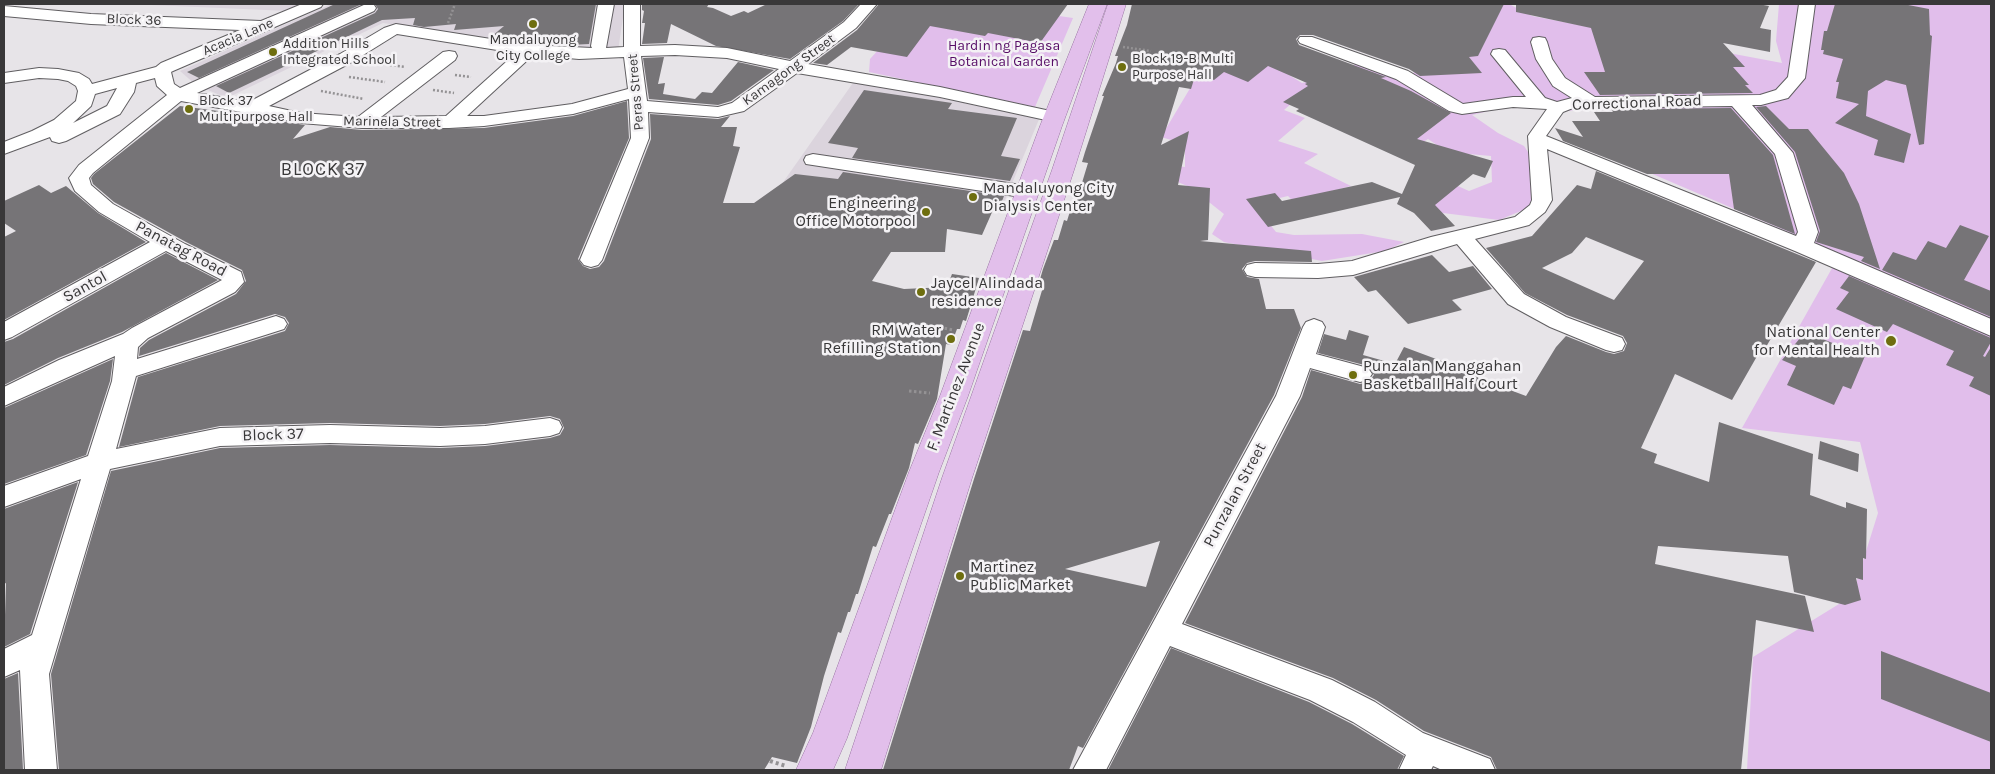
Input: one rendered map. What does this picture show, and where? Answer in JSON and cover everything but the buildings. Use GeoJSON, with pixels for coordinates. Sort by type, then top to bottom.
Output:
{"type":"FeatureCollection","features":[{"type":"Feature","properties":{"kind":"main road","name":"F. Martinez Avenue"},"geometry":{"type":"LineString","coordinates":[[801,769],[829,738],[920,481],[977,334],[1056,114],[1098,4]]}},
{"type":"Feature","properties":{"kind":"main road","name":"F. Martinez Avenue"},"geometry":{"type":"LineString","coordinates":[[863,770],[957,478],[1064,170],[1080,114],[1118,4]]}},
{"type":"Feature","properties":{"kind":"main road"},"geometry":{"type":"LineString","coordinates":[[1056,114],[1080,114]]}},
{"type":"Feature","properties":{"kind":"street","name":"Acacia Lane"},"geometry":{"type":"LineString","coordinates":[[87,92],[162,71],[167,67],[315,4]]}},
{"type":"Feature","properties":{"kind":"street"},"geometry":{"type":"LineString","coordinates":[[599,46],[606,4]]}},
{"type":"Feature","properties":{"kind":"street","name":"Peras Street"},"geometry":{"type":"LineString","coordinates":[[591,260],[640,138],[632,53],[632,4]]}},
{"type":"Feature","properties":{"kind":"street","name":"Kamagong Street"},"geometry":{"type":"LineString","coordinates":[[637,99],[718,112],[732,110],[850,25],[869,4]]}},
{"type":"Feature","properties":{"kind":"street","name":"Correctional Road"},"geometry":{"type":"LineString","coordinates":[[1538,139],[1537,136],[1561,106],[1570,103],[1761,100],[1782,94],[1796,78],[1807,4]]}},
{"type":"Feature","properties":{"kind":"street"},"geometry":{"type":"LineString","coordinates":[[162,71],[166,86],[178,95],[368,8]]}},
{"type":"Feature","properties":{"kind":"street","name":"Block 36"},"geometry":{"type":"LineString","coordinates":[[4,12],[91,19],[265,26]]}},
{"type":"Feature","properties":{"kind":"street"},"geometry":{"type":"LineString","coordinates":[[602,28],[632,27]]}},
{"type":"Feature","properties":{"kind":"street"},"geometry":{"type":"LineString","coordinates":[[252,108],[396,29],[529,50],[579,54],[702,51],[727,53],[792,67],[940,92],[934,98],[959,100],[970,98],[1056,114]]}},
{"type":"Feature","properties":{"kind":"street"},"geometry":{"type":"LineString","coordinates":[[1306,40],[1402,75],[1455,107],[1462,109],[1514,102],[1561,106]]}},
{"type":"Feature","properties":{"kind":"street"},"geometry":{"type":"LineString","coordinates":[[1539,42],[1544,59],[1559,82],[1591,102]]}},
{"type":"Feature","properties":{"kind":"street"},"geometry":{"type":"LineString","coordinates":[[449,122],[529,50]]}},
{"type":"Feature","properties":{"kind":"street"},"geometry":{"type":"LineString","coordinates":[[1499,54],[1540,103]]}},
{"type":"Feature","properties":{"kind":"street"},"geometry":{"type":"LineString","coordinates":[[362,123],[449,56]]}},
{"type":"Feature","properties":{"kind":"street"},"geometry":{"type":"LineString","coordinates":[[4,78],[39,73],[58,74],[73,77],[83,83],[87,92],[84,102],[75,113],[60,124],[40,136],[4,148]]}},
{"type":"Feature","properties":{"kind":"street"},"geometry":{"type":"LineString","coordinates":[[23,154],[114,110],[126,92],[128,81]]}},
{"type":"Feature","properties":{"kind":"street","name":"Marinela Street"},"geometry":{"type":"LineString","coordinates":[[178,95],[301,118],[362,123],[484,121],[538,115],[637,99]]}},
{"type":"Feature","properties":{"kind":"street","name":"Panatag Road"},"geometry":{"type":"LineString","coordinates":[[131,340],[233,282],[233,277],[106,208],[82,187],[79,178],[86,168],[178,95]]}},
{"type":"Feature","properties":{"kind":"street"},"geometry":{"type":"LineString","coordinates":[[1737,100],[1784,153],[1808,232],[1802,246]]}},
{"type":"Feature","properties":{"kind":"street"},"geometry":{"type":"LineString","coordinates":[[1255,270],[1318,271],[1353,268],[1461,236],[1522,221],[1538,208],[1542,200],[1538,139],[1802,246],[1991,328]]}},
{"type":"Feature","properties":{"kind":"street"},"geometry":{"type":"LineString","coordinates":[[813,160],[1028,192]]}},
{"type":"Feature","properties":{"kind":"street","name":"Santol"},"geometry":{"type":"LineString","coordinates":[[5,330],[166,242]]}},
{"type":"Feature","properties":{"kind":"street"},"geometry":{"type":"LineString","coordinates":[[126,371],[276,324]]}},
{"type":"Feature","properties":{"kind":"street","name":"Punzalan Street"},"geometry":{"type":"LineString","coordinates":[[1089,770],[1288,396],[1314,327]]}},
{"type":"Feature","properties":{"kind":"street"},"geometry":{"type":"LineString","coordinates":[[41,770],[34,674],[126,371],[127,346],[131,340]]}},
{"type":"Feature","properties":{"kind":"street"},"geometry":{"type":"LineString","coordinates":[[4,397],[67,366],[131,340]]}},
{"type":"Feature","properties":{"kind":"street"},"geometry":{"type":"LineString","coordinates":[[1302,358],[1360,374]]}},
{"type":"Feature","properties":{"kind":"street","name":"Block 37"},"geometry":{"type":"LineString","coordinates":[[4,497],[99,462],[220,437],[321,434],[485,435],[550,427]]}},
{"type":"Feature","properties":{"kind":"street"},"geometry":{"type":"LineString","coordinates":[[1163,630],[1321,690],[1364,712],[1412,743],[1420,759],[1480,770]]}},
{"type":"Feature","properties":{"kind":"street"},"geometry":{"type":"LineString","coordinates":[[4,664],[45,642]]}},
{"type":"Feature","properties":{"kind":"lane"},"geometry":{"type":"LineString","coordinates":[[1461,236],[1516,299],[1558,322],[1614,344]]}},
{"type":"Feature","properties":{"kind":"path"},"geometry":{"type":"LineString","coordinates":[[445,30],[455,4]]}},
{"type":"Feature","properties":{"kind":"path"},"geometry":{"type":"LineString","coordinates":[[1119,46],[1151,51]]}},
{"type":"Feature","properties":{"kind":"path"},"geometry":{"type":"LineString","coordinates":[[920,324],[977,334]]}},
{"type":"Feature","properties":{"kind":"path"},"geometry":{"type":"LineString","coordinates":[[770,761],[801,769]]}},
{"type":"Feature","properties":{"kind":"shaded area"},"geometry":{"type":"Polygon","coordinates":[[[128,4],[306,4],[289,11],[128,4]]]}},
{"type":"Feature","properties":{"kind":"shaded area"},"geometry":{"type":"Polygon","coordinates":[[[331,4],[625,4],[618,51],[550,47],[383,23],[227,98],[196,85],[180,71],[331,4]]]}},
{"type":"Feature","properties":{"kind":"shaded area"},"geometry":{"type":"Polygon","coordinates":[[[855,80],[1040,117],[1000,212],[913,198],[779,188],[855,80]]]}},
{"type":"Feature","properties":{"kind":"green space","name":"Hardin ng Pagasa Botanical Garden"},"geometry":{"type":"Polygon","coordinates":[[[926,4],[976,4],[1073,18],[1035,107],[869,72],[870,59],[912,13],[926,4]]]}},
{"type":"Feature","properties":{"kind":"green space","name":"National Center for Mental Health"},"geometry":{"type":"Polygon","coordinates":[[[1479,4],[1509,4],[1532,16],[1782,63],[1776,41],[1779,4],[1991,4],[1991,770],[1747,770],[1753,657],[1852,596],[1878,513],[1860,442],[1742,428],[1840,254],[1615,158],[1622,121],[1614,108],[1562,111],[1548,107],[1513,105],[1472,115],[1498,133],[1524,146],[1530,155],[1533,206],[1499,220],[1427,211],[1440,178],[1469,191],[1492,182],[1491,156],[1447,152],[1428,139],[1408,151],[1299,97],[1284,110],[1305,118],[1278,141],[1318,154],[1304,163],[1351,186],[1293,201],[1288,196],[1254,204],[1276,232],[1294,235],[1362,234],[1404,242],[1385,251],[1322,261],[1224,242],[1212,234],[1224,214],[1190,187],[1153,172],[1152,164],[1185,167],[1185,144],[1161,137],[1192,85],[1187,67],[1263,46],[1284,72],[1302,83],[1323,78],[1343,77],[1357,62],[1412,74],[1457,36],[1479,4]]]}},
{"type":"Feature","properties":{"kind":"place","name":"Mandaluyong City College"},"geometry":{"type":"Point","coordinates":[533,24]}},
{"type":"Feature","properties":{"kind":"place","name":"Addition Hills Integrated School"},"geometry":{"type":"Point","coordinates":[273,52]}},
{"type":"Feature","properties":{"kind":"place","name":"Block 19-B Multi Purpose Hall"},"geometry":{"type":"Point","coordinates":[1122,67]}},
{"type":"Feature","properties":{"kind":"place","name":"Block 37 Multipurpose Hall"},"geometry":{"type":"Point","coordinates":[189,109]}},
{"type":"Feature","properties":{"kind":"place","name":"Mandaluyong City Dialysis Center"},"geometry":{"type":"Point","coordinates":[973,197]}},
{"type":"Feature","properties":{"kind":"place","name":"Engineering Office Motorpool"},"geometry":{"type":"Point","coordinates":[926,212]}},
{"type":"Feature","properties":{"kind":"place","name":"Jaycel Alindada residence"},"geometry":{"type":"Point","coordinates":[921,292]}},
{"type":"Feature","properties":{"kind":"place","name":"RM Water Refilling Station"},"geometry":{"type":"Point","coordinates":[951,339]}},
{"type":"Feature","properties":{"kind":"place","name":"National Center for Mental Health"},"geometry":{"type":"Point","coordinates":[1891,341]}},
{"type":"Feature","properties":{"kind":"place","name":"Punzalan Manggahan Basketball Half Court"},"geometry":{"type":"Point","coordinates":[1353,375]}},
{"type":"Feature","properties":{"kind":"place","name":"Martinez Public Market"},"geometry":{"type":"Point","coordinates":[960,576]}},
{"type":"Feature","properties":{"kind":"district","name":"BLOCK 37"},"geometry":{"type":"Point","coordinates":[323,170]}}]}
